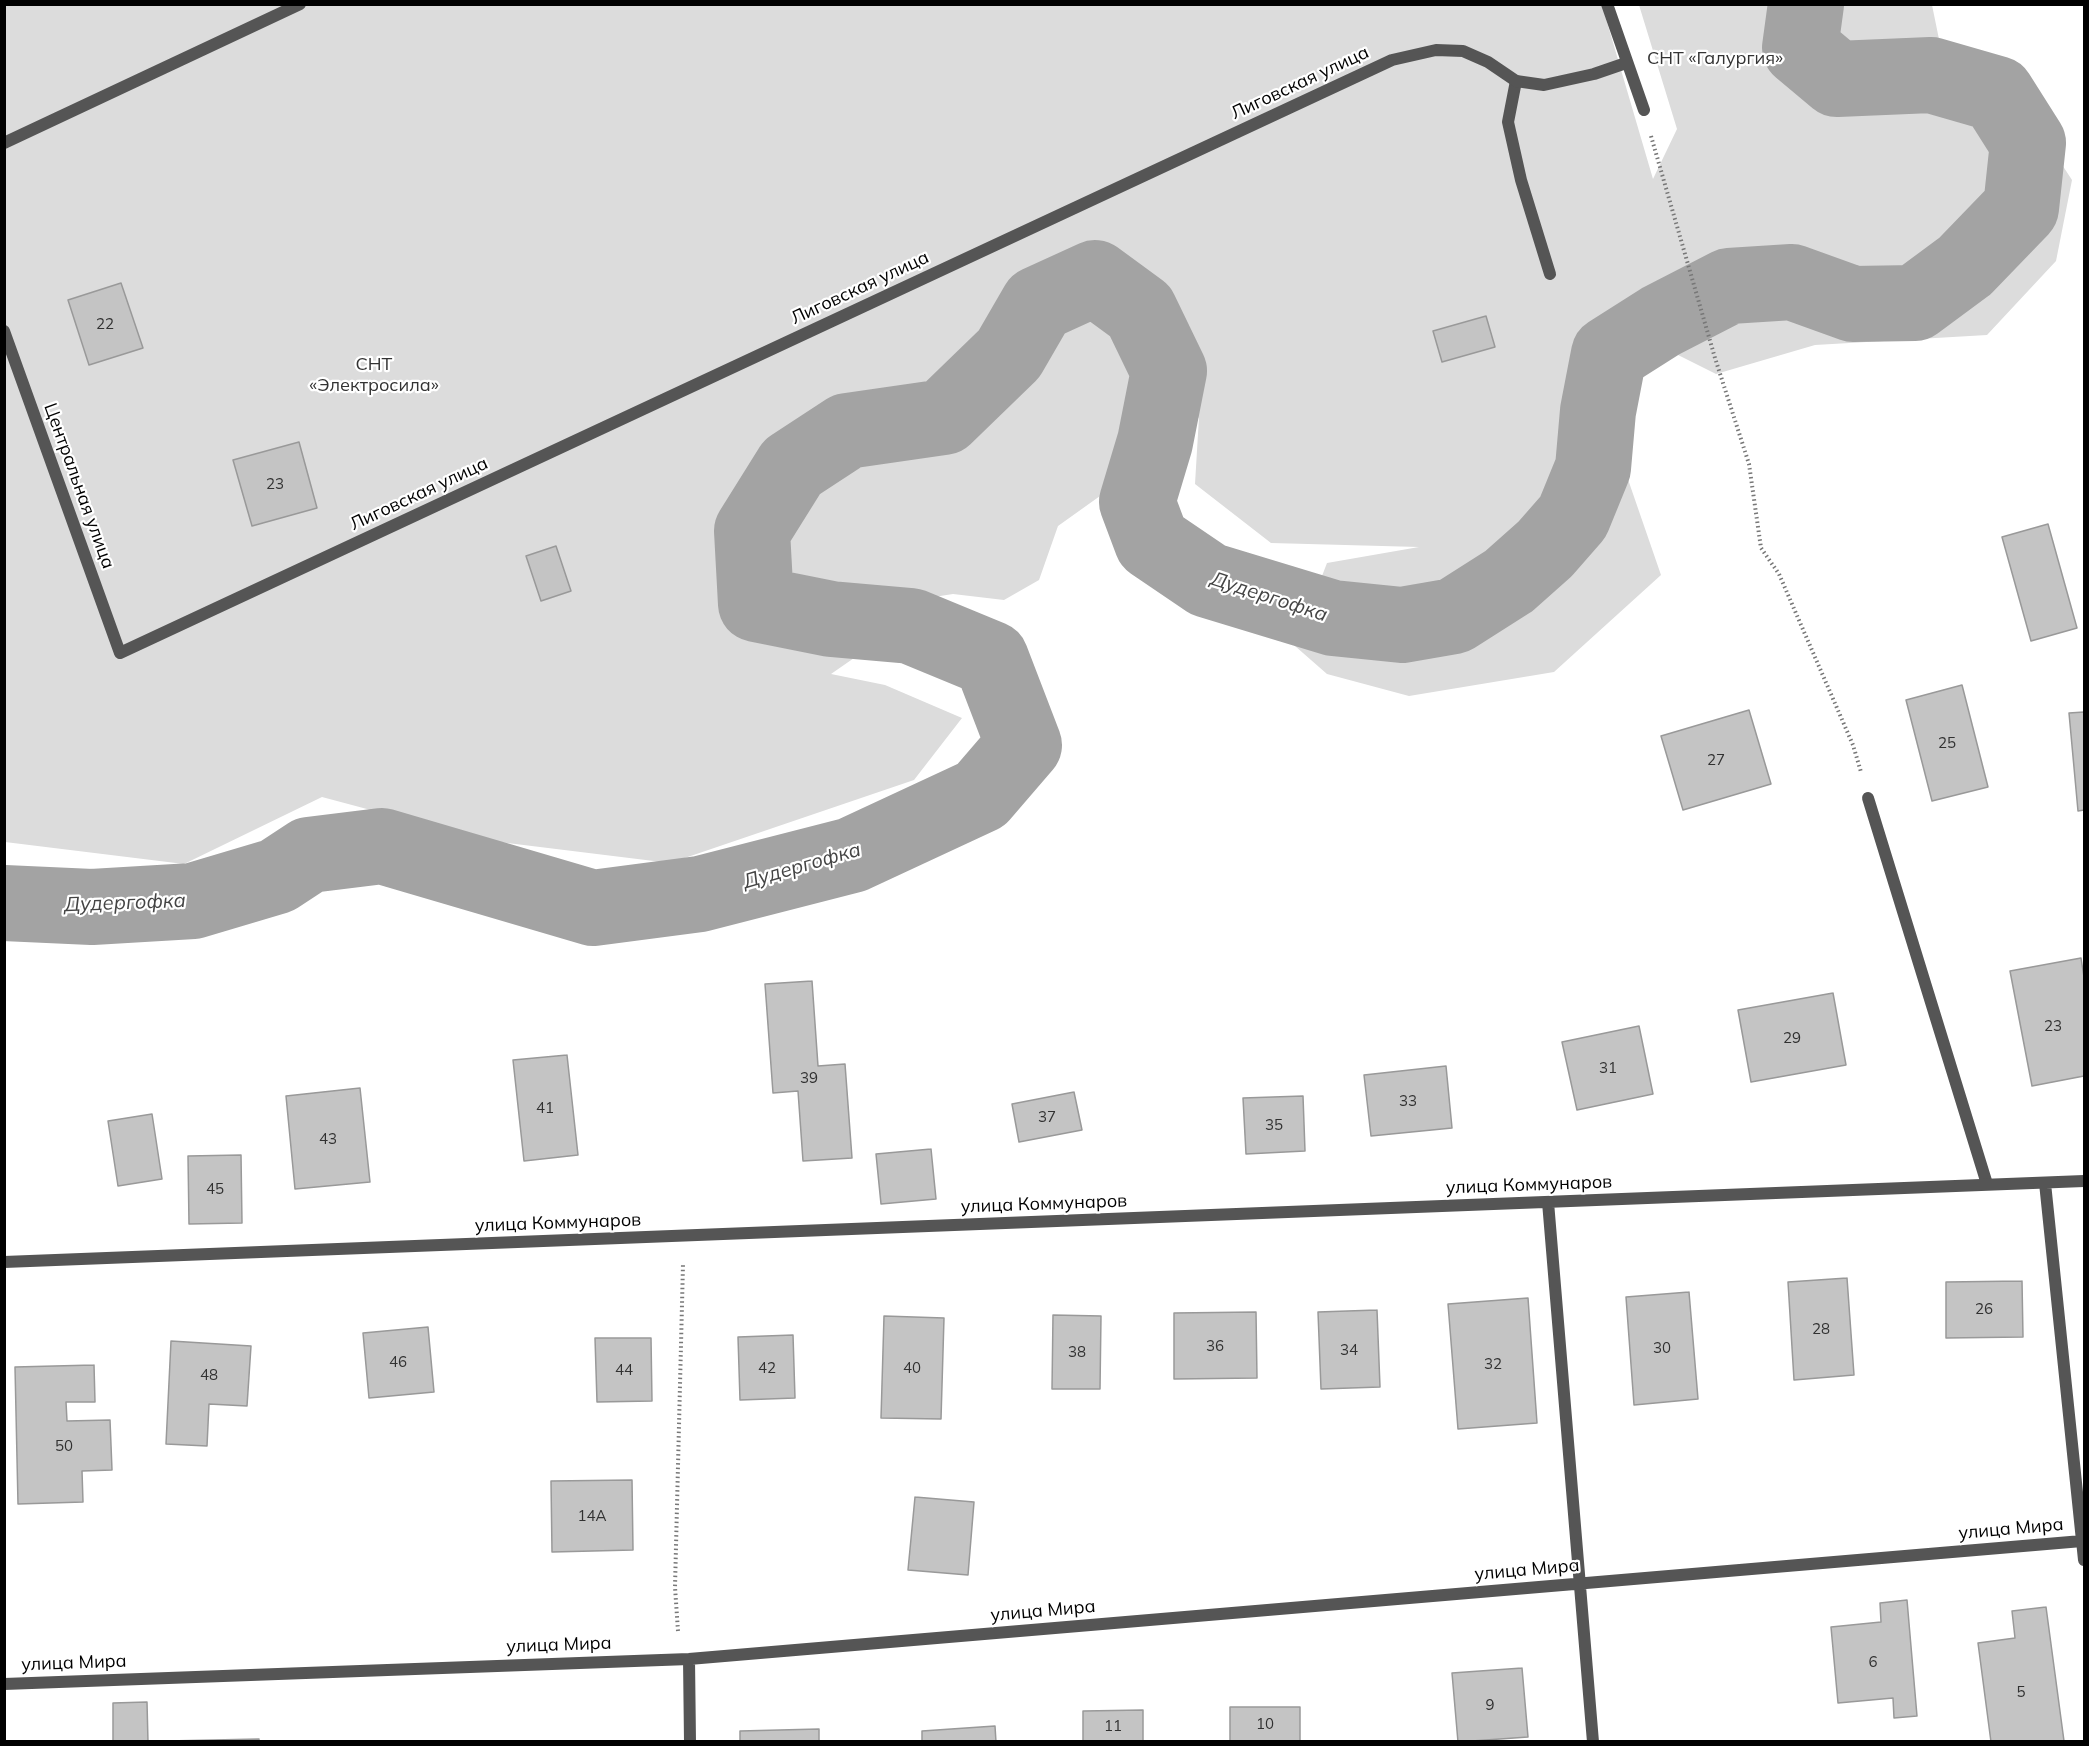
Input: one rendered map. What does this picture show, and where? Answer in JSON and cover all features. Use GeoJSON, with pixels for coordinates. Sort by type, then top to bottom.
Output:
{"type":"FeatureCollection","features":[{"type":"Feature","properties":{"kind":"street"},"geometry":{"type":"LineString","coordinates":[[4,142],[300,4]]}},
{"type":"Feature","properties":{"kind":"street"},"geometry":{"type":"LineString","coordinates":[[1607,4],[1644,110]]}},
{"type":"Feature","properties":{"kind":"street","name":"Лиговская улица"},"geometry":{"type":"LineString","coordinates":[[120,653],[1392,60],[1437,50],[1463,51],[1488,62],[1516,81],[1544,85],[1594,74],[1626,63]]}},
{"type":"Feature","properties":{"kind":"street"},"geometry":{"type":"LineString","coordinates":[[1516,81],[1509,122],[1521,180],[1550,274]]}},
{"type":"Feature","properties":{"kind":"street","name":"Центральная улица"},"geometry":{"type":"LineString","coordinates":[[4,331],[120,653]]}},
{"type":"Feature","properties":{"kind":"street"},"geometry":{"type":"LineString","coordinates":[[1868,798],[1987,1184]]}},
{"type":"Feature","properties":{"kind":"street","name":"улица Коммунаров"},"geometry":{"type":"LineString","coordinates":[[4,1262],[2085,1181]]}},
{"type":"Feature","properties":{"kind":"street"},"geometry":{"type":"LineString","coordinates":[[2045,1183],[2085,1560]]}},
{"type":"Feature","properties":{"kind":"street"},"geometry":{"type":"LineString","coordinates":[[1548,1202],[1593,1742]]}},
{"type":"Feature","properties":{"kind":"street","name":"улица Мира"},"geometry":{"type":"LineString","coordinates":[[4,1684],[688,1659],[2082,1540]]}},
{"type":"Feature","properties":{"kind":"street"},"geometry":{"type":"LineString","coordinates":[[688,1659],[690,1742]]}},
{"type":"Feature","properties":{"kind":"path"},"geometry":{"type":"LineString","coordinates":[[1644,110],[1715,358],[1749,464],[1761,548],[1779,574],[1844,724],[1868,798]]}},
{"type":"Feature","properties":{"kind":"path"},"geometry":{"type":"LineString","coordinates":[[684,1236],[675,1587],[678,1634],[688,1659]]}},
{"type":"Feature","properties":{"kind":"green space","name":"СНТ «Электросила»"},"geometry":{"type":"Polygon","coordinates":[[[5,5],[1602,5],[1653,179],[1677,129],[1639,5],[1932,5],[1941,49],[1991,56],[2072,180],[2056,261],[1987,335],[1815,345],[1716,374],[1670,351],[1633,378],[1622,462],[1661,575],[1554,672],[1409,696],[1327,674],[1295,646],[1327,563],[1419,547],[1271,543],[1195,484],[1199,417],[1163,474],[1100,496],[1058,526],[1039,580],[1004,600],[953,594],[908,601],[880,640],[831,674],[885,685],[962,718],[914,780],[670,863],[483,840],[322,797],[184,864],[5,842],[5,5]]]}},
{"type":"Feature","properties":{"kind":"building"},"geometry":{"type":"Polygon","coordinates":[[[121,283],[143,348],[89,365],[68,300],[121,283]]]}},
{"type":"Feature","properties":{"kind":"building"},"geometry":{"type":"Polygon","coordinates":[[[1486,316],[1495,347],[1442,362],[1433,331],[1486,316]]]}},
{"type":"Feature","properties":{"kind":"building"},"geometry":{"type":"Polygon","coordinates":[[[299,442],[317,508],[252,526],[233,460],[299,442]]]}},
{"type":"Feature","properties":{"kind":"building"},"geometry":{"type":"Polygon","coordinates":[[[2048,524],[2077,628],[2031,641],[2002,537],[2048,524]]]}},
{"type":"Feature","properties":{"kind":"building"},"geometry":{"type":"Polygon","coordinates":[[[556,546],[571,591],[541,601],[526,556],[556,546]]]}},
{"type":"Feature","properties":{"kind":"building"},"geometry":{"type":"Polygon","coordinates":[[[1962,685],[1988,787],[1932,801],[1906,700],[1962,685]]]}},
{"type":"Feature","properties":{"kind":"building"},"geometry":{"type":"Polygon","coordinates":[[[1749,710],[1771,784],[1683,810],[1661,736],[1749,710]]]}},
{"type":"Feature","properties":{"kind":"building"},"geometry":{"type":"Polygon","coordinates":[[[2084,712],[2084,810],[2078,811],[2069,713],[2084,712]]]}},
{"type":"Feature","properties":{"kind":"building"},"geometry":{"type":"Polygon","coordinates":[[[2081,958],[2084,977],[2084,1076],[2032,1086],[2010,971],[2081,958]]]}},
{"type":"Feature","properties":{"kind":"building"},"geometry":{"type":"Polygon","coordinates":[[[812,981],[818,1066],[845,1064],[852,1158],[803,1161],[798,1091],[773,1093],[765,984],[812,981]]]}},
{"type":"Feature","properties":{"kind":"building"},"geometry":{"type":"Polygon","coordinates":[[[1833,993],[1846,1065],[1751,1082],[1738,1010],[1833,993]]]}},
{"type":"Feature","properties":{"kind":"building"},"geometry":{"type":"Polygon","coordinates":[[[1639,1026],[1653,1094],[1577,1110],[1562,1042],[1639,1026]]]}},
{"type":"Feature","properties":{"kind":"building"},"geometry":{"type":"Polygon","coordinates":[[[567,1055],[578,1155],[524,1161],[513,1060],[567,1055]]]}},
{"type":"Feature","properties":{"kind":"building"},"geometry":{"type":"Polygon","coordinates":[[[1446,1066],[1452,1128],[1371,1136],[1364,1075],[1446,1066]]]}},
{"type":"Feature","properties":{"kind":"building"},"geometry":{"type":"Polygon","coordinates":[[[360,1088],[370,1182],[295,1189],[286,1096],[360,1088]]]}},
{"type":"Feature","properties":{"kind":"building"},"geometry":{"type":"Polygon","coordinates":[[[1074,1092],[1082,1130],[1019,1142],[1012,1104],[1074,1092]]]}},
{"type":"Feature","properties":{"kind":"building"},"geometry":{"type":"Polygon","coordinates":[[[1303,1096],[1305,1151],[1246,1154],[1243,1098],[1303,1096]]]}},
{"type":"Feature","properties":{"kind":"building"},"geometry":{"type":"Polygon","coordinates":[[[152,1114],[162,1179],[118,1186],[108,1121],[152,1114]]]}},
{"type":"Feature","properties":{"kind":"building"},"geometry":{"type":"Polygon","coordinates":[[[931,1149],[936,1199],[881,1204],[876,1154],[931,1149]]]}},
{"type":"Feature","properties":{"kind":"building"},"geometry":{"type":"Polygon","coordinates":[[[241,1155],[242,1223],[189,1224],[188,1156],[241,1155]]]}},
{"type":"Feature","properties":{"kind":"building"},"geometry":{"type":"Polygon","coordinates":[[[1847,1278],[1854,1375],[1794,1380],[1788,1282],[1847,1278]]]}},
{"type":"Feature","properties":{"kind":"building"},"geometry":{"type":"Polygon","coordinates":[[[2022,1281],[2023,1337],[1946,1338],[1946,1282],[2022,1281]]]}},
{"type":"Feature","properties":{"kind":"building"},"geometry":{"type":"Polygon","coordinates":[[[1689,1292],[1698,1399],[1634,1405],[1626,1297],[1689,1292]]]}},
{"type":"Feature","properties":{"kind":"building"},"geometry":{"type":"Polygon","coordinates":[[[1528,1298],[1537,1423],[1458,1429],[1448,1304],[1528,1298]]]}},
{"type":"Feature","properties":{"kind":"building"},"geometry":{"type":"Polygon","coordinates":[[[1377,1310],[1380,1387],[1321,1389],[1318,1312],[1377,1310]]]}},
{"type":"Feature","properties":{"kind":"building"},"geometry":{"type":"Polygon","coordinates":[[[1256,1312],[1257,1378],[1174,1379],[1174,1313],[1256,1312]]]}},
{"type":"Feature","properties":{"kind":"building"},"geometry":{"type":"Polygon","coordinates":[[[1053,1315],[1101,1316],[1100,1389],[1052,1389],[1053,1315]]]}},
{"type":"Feature","properties":{"kind":"building"},"geometry":{"type":"Polygon","coordinates":[[[884,1316],[944,1318],[941,1419],[881,1418],[884,1316]]]}},
{"type":"Feature","properties":{"kind":"building"},"geometry":{"type":"Polygon","coordinates":[[[428,1327],[434,1392],[369,1398],[363,1333],[428,1327]]]}},
{"type":"Feature","properties":{"kind":"building"},"geometry":{"type":"Polygon","coordinates":[[[793,1335],[795,1398],[740,1400],[738,1337],[793,1335]]]}},
{"type":"Feature","properties":{"kind":"building"},"geometry":{"type":"Polygon","coordinates":[[[595,1338],[651,1338],[652,1401],[597,1402],[595,1338]]]}},
{"type":"Feature","properties":{"kind":"building"},"geometry":{"type":"Polygon","coordinates":[[[171,1341],[251,1346],[247,1406],[209,1404],[207,1446],[166,1444],[171,1341]]]}},
{"type":"Feature","properties":{"kind":"building"},"geometry":{"type":"Polygon","coordinates":[[[94,1365],[95,1402],[66,1402],[67,1421],[110,1420],[112,1470],[82,1471],[83,1502],[18,1504],[15,1367],[94,1365]]]}},
{"type":"Feature","properties":{"kind":"building"},"geometry":{"type":"Polygon","coordinates":[[[632,1480],[633,1550],[552,1552],[551,1481],[632,1480]]]}},
{"type":"Feature","properties":{"kind":"building"},"geometry":{"type":"Polygon","coordinates":[[[915,1497],[974,1502],[968,1575],[908,1570],[915,1497]]]}},
{"type":"Feature","properties":{"kind":"building"},"geometry":{"type":"Polygon","coordinates":[[[1907,1600],[1917,1716],[1894,1718],[1893,1698],[1838,1703],[1831,1627],[1881,1622],[1880,1603],[1907,1600]]]}},
{"type":"Feature","properties":{"kind":"building"},"geometry":{"type":"Polygon","coordinates":[[[2046,1607],[2064,1741],[1991,1742],[1978,1643],[2015,1638],[2012,1611],[2046,1607]]]}},
{"type":"Feature","properties":{"kind":"building"},"geometry":{"type":"Polygon","coordinates":[[[1522,1668],[1528,1737],[1458,1742],[1452,1673],[1522,1668]]]}},
{"type":"Feature","properties":{"kind":"building"},"geometry":{"type":"Polygon","coordinates":[[[147,1702],[148,1742],[113,1742],[113,1703],[147,1702]]]}},
{"type":"Feature","properties":{"kind":"building"},"geometry":{"type":"Polygon","coordinates":[[[1230,1707],[1300,1707],[1300,1742],[1230,1742],[1230,1707]]]}},
{"type":"Feature","properties":{"kind":"building"},"geometry":{"type":"Polygon","coordinates":[[[1143,1710],[1143,1742],[1083,1742],[1083,1711],[1143,1710]]]}},
{"type":"Feature","properties":{"kind":"building"},"geometry":{"type":"Polygon","coordinates":[[[995,1726],[996,1742],[922,1742],[922,1731],[995,1726]]]}},
{"type":"Feature","properties":{"kind":"building"},"geometry":{"type":"Polygon","coordinates":[[[819,1729],[819,1742],[740,1742],[740,1731],[819,1729]]]}},
{"type":"Feature","properties":{"kind":"building"},"geometry":{"type":"Polygon","coordinates":[[[259,1739],[259,1742],[167,1742],[167,1741],[259,1739]]]}},
{"type":"Feature","properties":{"kind":"waterway","name":"Дудергофка"},"geometry":{"type":"LineString","coordinates":[[4,903],[92,907],[193,901],[277,876],[309,855],[382,846],[593,908],[700,894],[852,855],[981,795],[1024,745],[991,659],[911,626],[831,619],[756,604],[752,531],[792,467],[847,431],[944,417],[1009,354],[1038,304],[1095,278],[1140,311],[1169,371],[1155,442],[1137,502],[1152,542],[1208,580],[1333,618],[1402,625],[1454,616],[1509,581],[1545,549],[1573,517],[1593,468],[1598,411],[1609,354],[1661,321],[1729,286],[1792,282],[1853,304],[1915,303],[1965,266],[2021,208],[2028,143],[1997,94],[1931,75],[1837,79],[1800,48],[1806,4]]}},
{"type":"Feature","properties":{"kind":"park label","name":"СНТ «Галургия»"},"geometry":{"type":"Point","coordinates":[1715,59]}}]}
